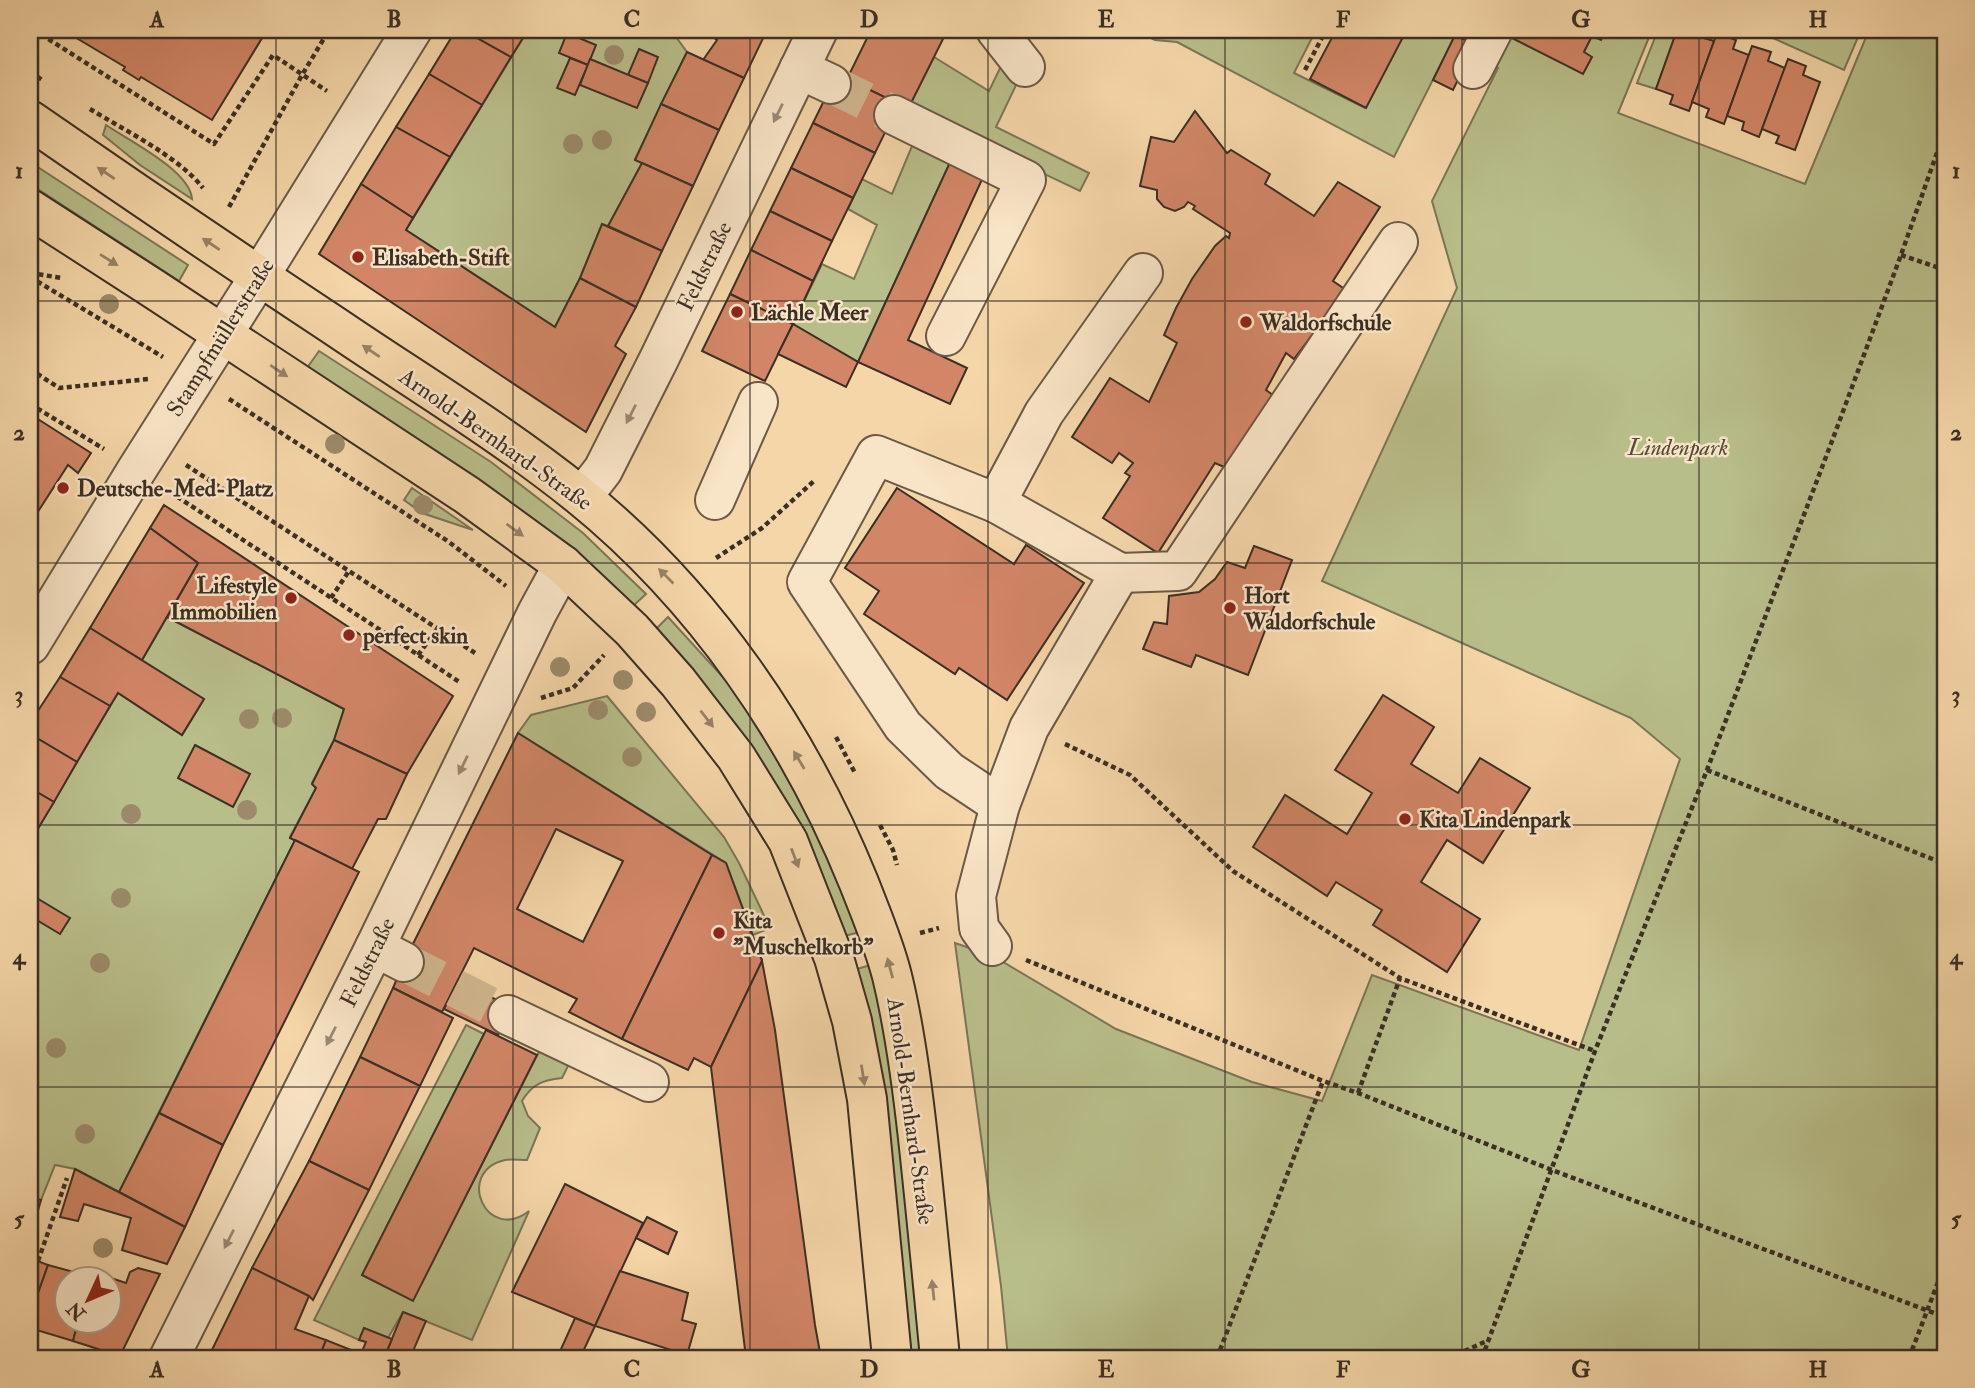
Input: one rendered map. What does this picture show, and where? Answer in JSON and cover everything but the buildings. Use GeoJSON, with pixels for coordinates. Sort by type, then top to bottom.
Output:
{"type":"FeatureCollection","features":[{"type":"Feature","properties":{"kind":"main road","name":"Arnold-Bernhard-Straße"},"geometry":{"type":"LineString","coordinates":[[30,120],[259,277],[517,448],[582,497],[678,588],[759,694],[832,821],[883,943],[892,975],[908,1059],[940,1358]]}},
{"type":"Feature","properties":{"kind":"main road","name":"Arnold-Bernhard-Straße"},"geometry":{"type":"LineString","coordinates":[[30,209],[467,495],[563,565],[614,611],[678,682],[736,757],[788,841],[834,958],[852,1021],[867,1099],[892,1358]]}},
{"type":"Feature","properties":{"kind":"street","name":"Stampfmüllerstraße"},"geometry":{"type":"LineString","coordinates":[[30,645],[412,30]]}},
{"type":"Feature","properties":{"kind":"street","name":"Feldstraße"},"geometry":{"type":"LineString","coordinates":[[582,497],[603,470],[659,359],[815,77],[818,30]]}},
{"type":"Feature","properties":{"kind":"street"},"geometry":{"type":"LineString","coordinates":[[996,30],[1025,67]]}},
{"type":"Feature","properties":{"kind":"street"},"geometry":{"type":"LineString","coordinates":[[1473,69],[1493,30]]}},
{"type":"Feature","properties":{"kind":"street"},"geometry":{"type":"LineString","coordinates":[[894,115],[1026,180],[946,336]]}},
{"type":"Feature","properties":{"kind":"street"},"geometry":{"type":"LineString","coordinates":[[1000,805],[949,771],[903,726],[807,582],[876,454],[996,503],[1120,573],[1178,571],[1398,242]]}},
{"type":"Feature","properties":{"kind":"street"},"geometry":{"type":"LineString","coordinates":[[996,503],[1044,413],[1143,273]]}},
{"type":"Feature","properties":{"kind":"street"},"geometry":{"type":"LineString","coordinates":[[715,500],[758,402]]}},
{"type":"Feature","properties":{"kind":"street","name":"Feldstraße"},"geometry":{"type":"LineString","coordinates":[[169,1358],[390,955],[508,674],[563,565]]}},
{"type":"Feature","properties":{"kind":"street"},"geometry":{"type":"LineString","coordinates":[[992,946],[979,928],[976,896],[1000,805],[1029,728],[1120,573]]}},
{"type":"Feature","properties":{"kind":"street"},"geometry":{"type":"LineString","coordinates":[[509,1015],[649,1082]]}},
{"type":"Feature","properties":{"kind":"path"},"geometry":{"type":"LineString","coordinates":[[34,30],[214,144],[273,55],[360,113]]}},
{"type":"Feature","properties":{"kind":"path"},"geometry":{"type":"LineString","coordinates":[[225,214],[329,30]]}},
{"type":"Feature","properties":{"kind":"path"},"geometry":{"type":"LineString","coordinates":[[1305,70],[1325,30]]}},
{"type":"Feature","properties":{"kind":"path"},"geometry":{"type":"LineString","coordinates":[[30,72],[52,86]]}},
{"type":"Feature","properties":{"kind":"path"},"geometry":{"type":"LineString","coordinates":[[87,107],[177,163],[194,177],[210,199]]}},
{"type":"Feature","properties":{"kind":"path"},"geometry":{"type":"LineString","coordinates":[[1482,1358],[1595,1051],[1707,770],[1901,255],[1945,130]]}},
{"type":"Feature","properties":{"kind":"path"},"geometry":{"type":"LineString","coordinates":[[1901,255],[1945,270]]}},
{"type":"Feature","properties":{"kind":"path"},"geometry":{"type":"LineString","coordinates":[[30,369],[59,388],[164,377],[194,377]]}},
{"type":"Feature","properties":{"kind":"path"},"geometry":{"type":"LineString","coordinates":[[30,404],[107,450]]}},
{"type":"Feature","properties":{"kind":"path"},"geometry":{"type":"LineString","coordinates":[[152,445],[508,674]]}},
{"type":"Feature","properties":{"kind":"path"},"geometry":{"type":"LineString","coordinates":[[325,461],[449,542],[513,591]]}},
{"type":"Feature","properties":{"kind":"path"},"geometry":{"type":"LineString","coordinates":[[716,558],[762,528],[818,478],[866,473]]}},
{"type":"Feature","properties":{"kind":"path"},"geometry":{"type":"LineString","coordinates":[[207,516],[464,685]]}},
{"type":"Feature","properties":{"kind":"path"},"geometry":{"type":"LineString","coordinates":[[331,598],[349,571]]}},
{"type":"Feature","properties":{"kind":"path"},"geometry":{"type":"LineString","coordinates":[[418,655],[438,628]]}},
{"type":"Feature","properties":{"kind":"path"},"geometry":{"type":"LineString","coordinates":[[538,699],[573,688],[592,667]]}},
{"type":"Feature","properties":{"kind":"path"},"geometry":{"type":"LineString","coordinates":[[1029,728],[1130,775],[1233,871],[1400,978],[1595,1051]]}},
{"type":"Feature","properties":{"kind":"path"},"geometry":{"type":"LineString","coordinates":[[1707,770],[1945,864]]}},
{"type":"Feature","properties":{"kind":"path"},"geometry":{"type":"LineString","coordinates":[[992,946],[1323,1081],[1945,1317]]}},
{"type":"Feature","properties":{"kind":"path"},"geometry":{"type":"LineString","coordinates":[[1358,1093],[1400,978]]}},
{"type":"Feature","properties":{"kind":"path"},"geometry":{"type":"LineString","coordinates":[[1217,1358],[1323,1081]]}},
{"type":"Feature","properties":{"kind":"path"},"geometry":{"type":"LineString","coordinates":[[38,1261],[67,1178]]}},
{"type":"Feature","properties":{"kind":"path"},"geometry":{"type":"LineString","coordinates":[[1909,1358],[1945,1264]]}},
{"type":"Feature","properties":{"kind":"path"},"geometry":{"type":"LineString","coordinates":[[1449,1358],[1489,1340]]}},
{"type":"Feature","properties":{"kind":"green space"},"geometry":{"type":"Polygon","coordinates":[[[528,30],[664,30],[676,37],[687,52],[635,159],[642,163],[608,226],[602,224],[580,278],[555,327],[406,230],[528,30]]]}},
{"type":"Feature","properties":{"kind":"green space"},"geometry":{"type":"Polygon","coordinates":[[[1135,30],[1316,30],[1294,73],[1365,108],[1406,30],[1458,30],[1394,157],[1177,42],[1155,40],[1135,30]]]}},
{"type":"Feature","properties":{"kind":"green space","name":"Lindenpark"},"geometry":{"type":"Polygon","coordinates":[[[1504,30],[1652,30],[1618,113],[1805,184],[1869,30],[1945,30],[1945,1358],[1008,1358],[1001,1286],[955,943],[993,956],[1116,1029],[1252,1082],[1322,1101],[1372,975],[1579,1050],[1680,759],[1631,718],[1322,581],[1457,288],[1432,201],[1498,68],[1487,63],[1504,30]]]}},
{"type":"Feature","properties":{"kind":"green space"},"geometry":{"type":"Polygon","coordinates":[[[1658,30],[1677,30],[1656,89],[1637,83],[1658,30]]]}},
{"type":"Feature","properties":{"kind":"green space"},"geometry":{"type":"Polygon","coordinates":[[[1755,30],[1861,30],[1844,70],[1755,30]]]}},
{"type":"Feature","properties":{"kind":"green space"},"geometry":{"type":"Polygon","coordinates":[[[934,57],[989,91],[1002,64],[1018,81],[996,127],[1089,173],[1080,191],[908,109],[934,57]]]}},
{"type":"Feature","properties":{"kind":"green space"},"geometry":{"type":"Polygon","coordinates":[[[106,125],[170,167],[189,188],[192,199],[140,165],[103,135],[106,125]]]}},
{"type":"Feature","properties":{"kind":"green space"},"geometry":{"type":"Polygon","coordinates":[[[915,139],[952,158],[858,362],[793,324],[822,264],[854,279],[877,225],[848,209],[862,179],[892,194],[915,139]]]}},
{"type":"Feature","properties":{"kind":"green space"},"geometry":{"type":"Polygon","coordinates":[[[30,162],[188,265],[179,281],[30,184],[30,162]]]}},
{"type":"Feature","properties":{"kind":"green space"},"geometry":{"type":"Polygon","coordinates":[[[319,351],[491,462],[583,533],[646,594],[631,608],[307,368],[319,351]]]}},
{"type":"Feature","properties":{"kind":"green space"},"geometry":{"type":"Polygon","coordinates":[[[412,488],[473,530],[422,513],[404,500],[412,488]]]}},
{"type":"Feature","properties":{"kind":"green space"},"geometry":{"type":"Polygon","coordinates":[[[167,617],[344,709],[334,740],[312,783],[316,788],[290,837],[295,840],[119,1192],[75,1169],[55,1165],[41,1200],[30,1197],[30,842],[118,693],[182,735],[204,699],[142,660],[167,617]]]}},
{"type":"Feature","properties":{"kind":"green space"},"geometry":{"type":"Polygon","coordinates":[[[668,617],[731,686],[774,749],[820,834],[860,932],[840,937],[654,631],[668,617]]]}},
{"type":"Feature","properties":{"kind":"green space"},"geometry":{"type":"Polygon","coordinates":[[[607,696],[724,837],[770,928],[753,935],[726,863],[518,733],[531,715],[607,696]]]}},
{"type":"Feature","properties":{"kind":"green space"},"geometry":{"type":"Polygon","coordinates":[[[870,965],[896,1082],[923,1358],[905,1358],[851,971],[870,965]]]}},
{"type":"Feature","properties":{"kind":"green space"},"geometry":{"type":"Polygon","coordinates":[[[466,1025],[484,1034],[362,1275],[413,1300],[545,1040],[569,1054],[568,1066],[562,1078],[539,1084],[522,1101],[528,1116],[540,1128],[527,1160],[505,1160],[490,1167],[481,1178],[479,1190],[482,1202],[490,1213],[500,1219],[514,1219],[529,1211],[472,1340],[403,1312],[388,1338],[364,1328],[359,1340],[314,1320],[466,1025]]]}},
{"type":"Feature","properties":{"kind":"tunnel"},"geometry":{"type":"LineString","coordinates":[[831,84],[894,115]]}},
{"type":"Feature","properties":{"kind":"tunnel"},"geometry":{"type":"LineString","coordinates":[[404,962],[508,1015]]}},
{"type":"Feature","properties":{"kind":"place","name":"Elisabeth-Stift"},"geometry":{"type":"Point","coordinates":[358,257]}},
{"type":"Feature","properties":{"kind":"place","name":"Lächle Meer"},"geometry":{"type":"Point","coordinates":[737,312]}},
{"type":"Feature","properties":{"kind":"place","name":"Waldorfschule"},"geometry":{"type":"Point","coordinates":[1246,322]}},
{"type":"Feature","properties":{"kind":"place","name":"Deutsche-Med-Platz"},"geometry":{"type":"Point","coordinates":[63,488]}},
{"type":"Feature","properties":{"kind":"place","name":"Lifestyle Immobilien"},"geometry":{"type":"Point","coordinates":[291,598]}},
{"type":"Feature","properties":{"kind":"place","name":"Hort Waldorfschule"},"geometry":{"type":"Point","coordinates":[1230,608]}},
{"type":"Feature","properties":{"kind":"place","name":"perfect skin"},"geometry":{"type":"Point","coordinates":[349,635]}},
{"type":"Feature","properties":{"kind":"place","name":"Kita Lindenpark"},"geometry":{"type":"Point","coordinates":[1405,819]}},
{"type":"Feature","properties":{"kind":"place","name":"Kita \"Muschelkorb\""},"geometry":{"type":"Point","coordinates":[719,933]}}]}
